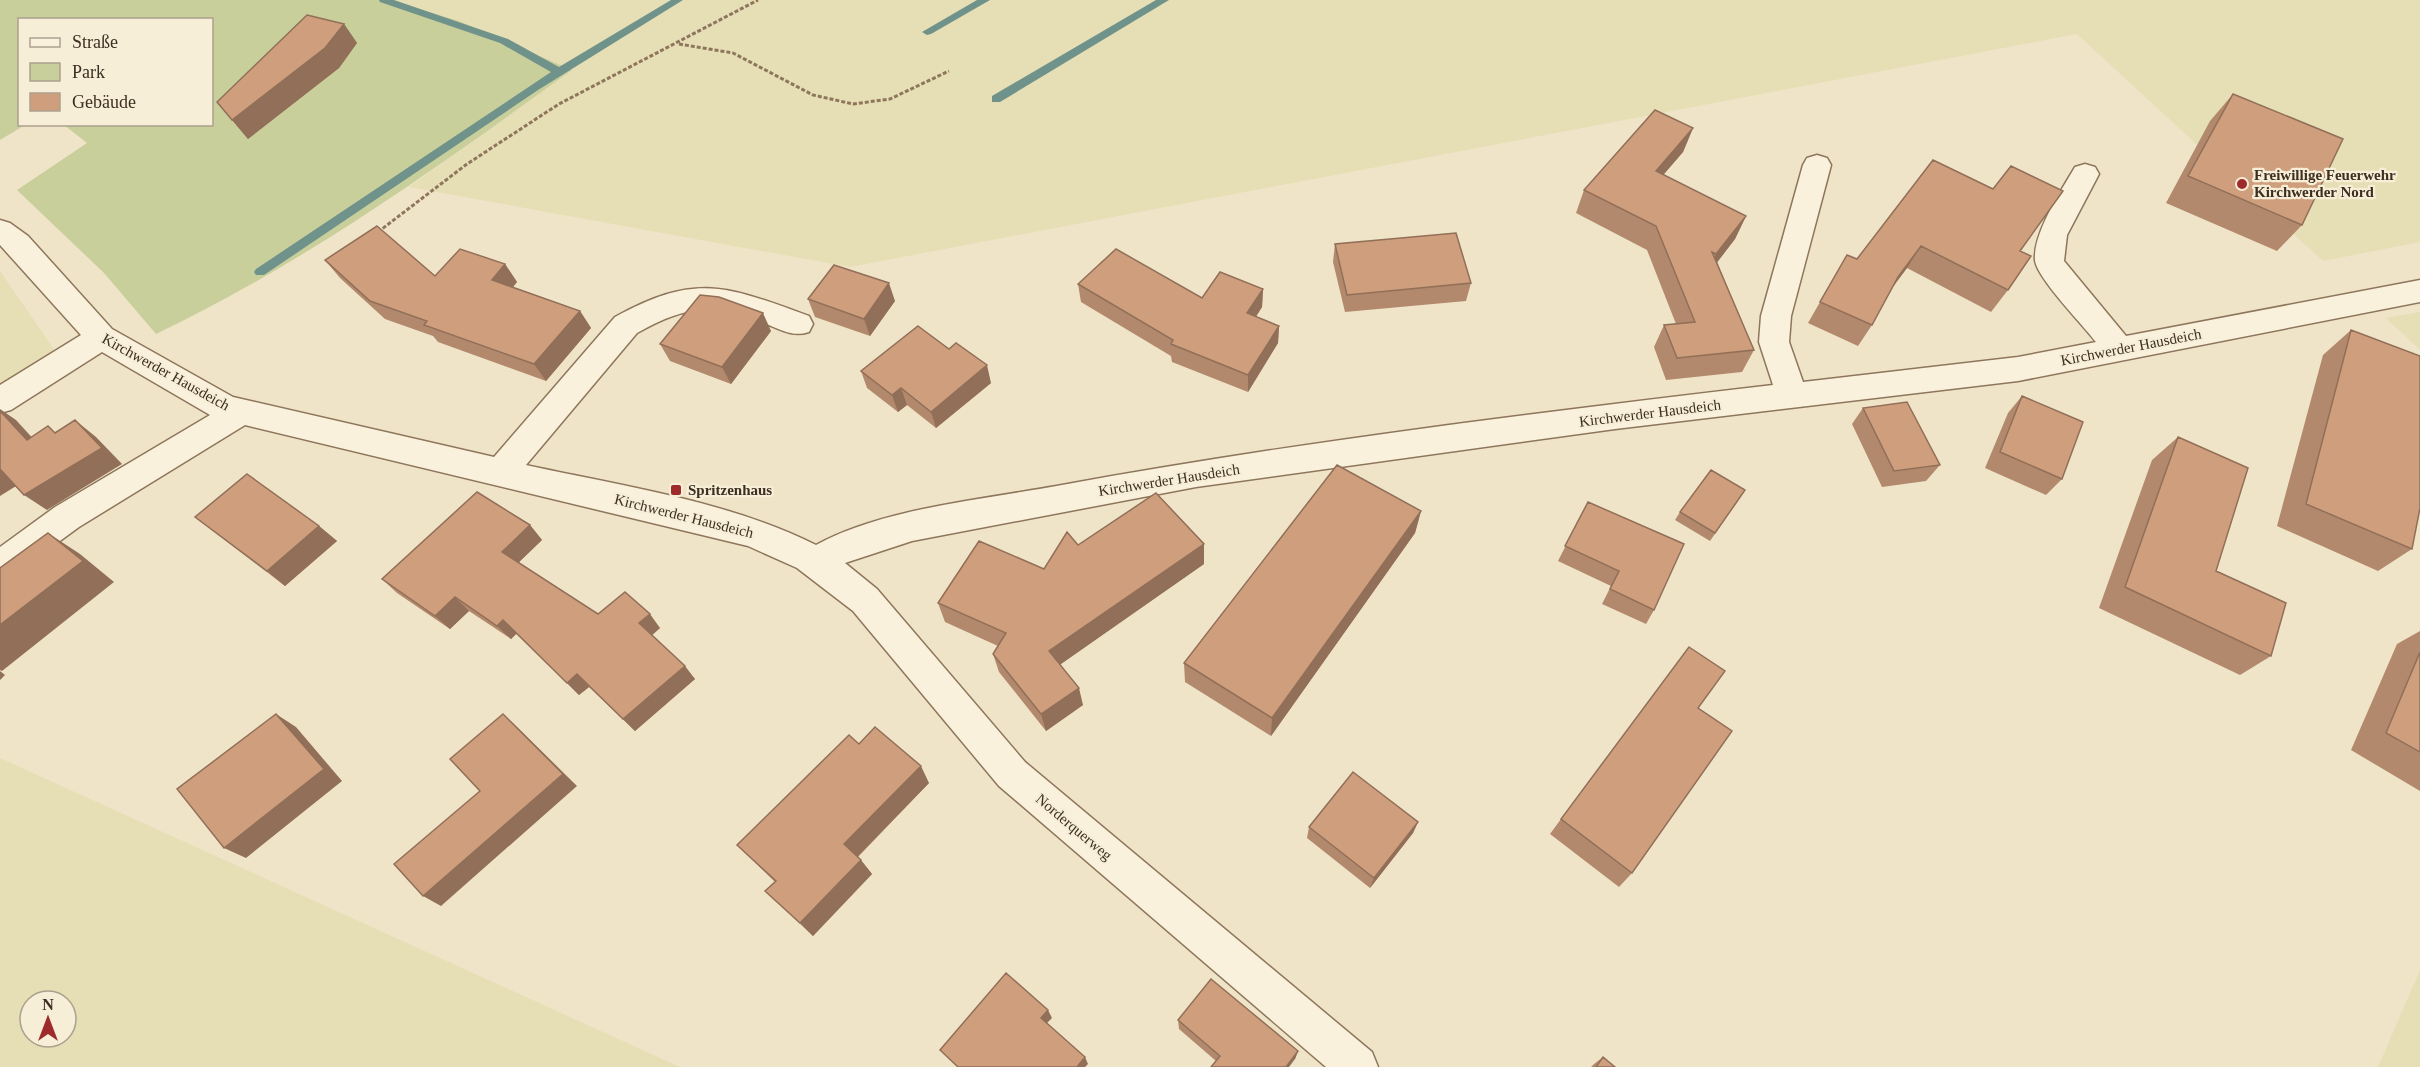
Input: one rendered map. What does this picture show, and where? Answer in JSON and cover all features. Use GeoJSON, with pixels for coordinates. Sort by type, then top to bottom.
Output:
{"type":"FeatureCollection","features":[{"type":"Feature","properties":{"kind":"street"},"geometry":{"type":"LineString","coordinates":[[1792,396],[1774,342],[1776,316],[1817,165]]}},
{"type":"Feature","properties":{"kind":"street"},"geometry":{"type":"LineString","coordinates":[[2085,174],[2053,235],[2049,262],[2060,280],[2085,306],[2119,349]]}},
{"type":"Feature","properties":{"kind":"street","name":"Kirchwerder Hausdeich"},"geometry":{"type":"LineString","coordinates":[[0,230],[18,244],[101,337],[225,408],[751,531],[818,561],[854,543],[912,527],[1196,474],[1616,416],[2018,369],[2420,291]]}},
{"type":"Feature","properties":{"kind":"street"},"geometry":{"type":"LineString","coordinates":[[500,473],[627,325],[652,309],[678,299],[706,296],[729,299],[798,324]]}},
{"type":"Feature","properties":{"kind":"street"},"geometry":{"type":"LineString","coordinates":[[0,401],[101,337]]}},
{"type":"Feature","properties":{"kind":"street"},"geometry":{"type":"LineString","coordinates":[[0,566],[67,517],[241,412]]}},
{"type":"Feature","properties":{"kind":"street","name":"Norderquerweg"},"geometry":{"type":"LineString","coordinates":[[818,561],[841,576],[865,600],[1012,774],[1357,1067]]}},
{"type":"Feature","properties":{"kind":"path"},"geometry":{"type":"LineString","coordinates":[[376,234],[467,164],[559,104],[758,0]]}},
{"type":"Feature","properties":{"kind":"path"},"geometry":{"type":"LineString","coordinates":[[678,43],[734,53],[794,86],[836,103],[879,104],[904,96],[949,71]]}},
{"type":"Feature","properties":{"kind":"shaded area"},"geometry":{"type":"Polygon","coordinates":[[[389,0],[2420,0],[2420,242],[2323,261],[2077,34],[850,267],[409,187],[572,70],[459,21],[389,0]]]}},
{"type":"Feature","properties":{"kind":"shaded area"},"geometry":{"type":"Polygon","coordinates":[[[0,271],[71,374],[0,413],[0,271]]]}},
{"type":"Feature","properties":{"kind":"shaded area"},"geometry":{"type":"Polygon","coordinates":[[[2420,312],[2420,350],[2386,318],[2420,312]]]}},
{"type":"Feature","properties":{"kind":"shaded area"},"geometry":{"type":"Polygon","coordinates":[[[0,758],[680,1067],[0,1067],[0,758]]]}},
{"type":"Feature","properties":{"kind":"shaded area"},"geometry":{"type":"Polygon","coordinates":[[[2420,970],[2420,1067],[2378,1067],[2420,970]]]}},
{"type":"Feature","properties":{"kind":"green space"},"geometry":{"type":"Polygon","coordinates":[[[0,0],[389,0],[459,21],[572,70],[472,142],[318,245],[211,306],[156,334],[104,273],[17,190],[87,143],[65,126],[213,126],[213,18],[18,18],[18,126],[23,126],[0,140],[0,0]]]}},
{"type":"Feature","properties":{"kind":"building"},"geometry":{"type":"Polygon","coordinates":[[[307,15],[344,24],[325,48],[232,120],[217,102],[307,15]]]}},
{"type":"Feature","properties":{"kind":"building"},"geometry":{"type":"Polygon","coordinates":[[[2233,94],[2343,139],[2302,225],[2188,176],[2233,94]]]}},
{"type":"Feature","properties":{"kind":"building"},"geometry":{"type":"Polygon","coordinates":[[[1655,110],[1693,128],[1656,171],[1746,216],[1716,254],[1712,252],[1754,350],[1677,358],[1664,325],[1695,322],[1656,226],[1584,190],[1655,110]]]}},
{"type":"Feature","properties":{"kind":"building"},"geometry":{"type":"Polygon","coordinates":[[[1933,160],[1993,189],[2011,166],[2063,191],[2020,251],[2031,256],[2008,290],[1921,246],[1898,277],[1872,325],[1820,302],[1847,255],[1857,259],[1933,160]]]}},
{"type":"Feature","properties":{"kind":"building"},"geometry":{"type":"Polygon","coordinates":[[[377,226],[435,276],[460,249],[505,264],[492,280],[580,311],[534,364],[424,325],[427,321],[370,301],[325,260],[377,226]]]}},
{"type":"Feature","properties":{"kind":"building"},"geometry":{"type":"Polygon","coordinates":[[[1456,233],[1471,283],[1347,295],[1335,244],[1456,233]]]}},
{"type":"Feature","properties":{"kind":"building"},"geometry":{"type":"Polygon","coordinates":[[[1116,249],[1202,298],[1220,272],[1263,289],[1247,313],[1279,326],[1248,375],[1171,344],[1173,340],[1078,284],[1116,249]]]}},
{"type":"Feature","properties":{"kind":"building"},"geometry":{"type":"Polygon","coordinates":[[[834,265],[889,283],[864,319],[808,299],[834,265]]]}},
{"type":"Feature","properties":{"kind":"building"},"geometry":{"type":"Polygon","coordinates":[[[700,295],[719,297],[763,313],[722,367],[660,344],[700,295]]]}},
{"type":"Feature","properties":{"kind":"building"},"geometry":{"type":"Polygon","coordinates":[[[918,326],[949,349],[956,343],[987,365],[931,412],[901,388],[892,395],[861,371],[918,326]]]}},
{"type":"Feature","properties":{"kind":"building"},"geometry":{"type":"Polygon","coordinates":[[[2351,330],[2420,356],[2420,508],[2412,549],[2306,504],[2351,330]]]}},
{"type":"Feature","properties":{"kind":"building"},"geometry":{"type":"Polygon","coordinates":[[[2022,396],[2083,422],[2062,479],[2000,452],[2022,396]]]}},
{"type":"Feature","properties":{"kind":"building"},"geometry":{"type":"Polygon","coordinates":[[[1907,402],[1940,465],[1894,471],[1863,408],[1907,402]]]}},
{"type":"Feature","properties":{"kind":"building"},"geometry":{"type":"Polygon","coordinates":[[[0,411],[27,440],[48,426],[55,433],[75,420],[102,448],[24,495],[0,469],[0,411]]]}},
{"type":"Feature","properties":{"kind":"building"},"geometry":{"type":"Polygon","coordinates":[[[2178,437],[2248,468],[2216,571],[2286,603],[2271,656],[2125,587],[2178,437]]]}},
{"type":"Feature","properties":{"kind":"building"},"geometry":{"type":"Polygon","coordinates":[[[1337,465],[1421,511],[1272,718],[1184,663],[1337,465]]]}},
{"type":"Feature","properties":{"kind":"building"},"geometry":{"type":"Polygon","coordinates":[[[1711,470],[1745,490],[1715,533],[1680,512],[1711,470]]]}},
{"type":"Feature","properties":{"kind":"building"},"geometry":{"type":"Polygon","coordinates":[[[247,474],[319,526],[267,571],[195,517],[247,474]]]}},
{"type":"Feature","properties":{"kind":"building"},"geometry":{"type":"Polygon","coordinates":[[[477,492],[530,525],[502,552],[598,614],[625,592],[650,614],[639,623],[685,666],[623,719],[577,674],[567,683],[503,620],[497,626],[455,597],[435,616],[382,579],[477,492]]]}},
{"type":"Feature","properties":{"kind":"building"},"geometry":{"type":"Polygon","coordinates":[[[1156,493],[1204,544],[1049,651],[1079,688],[1041,714],[993,654],[1006,633],[938,603],[979,541],[1044,569],[1067,532],[1078,545],[1156,493]]]}},
{"type":"Feature","properties":{"kind":"building"},"geometry":{"type":"Polygon","coordinates":[[[1588,502],[1684,544],[1654,610],[1610,589],[1619,571],[1565,546],[1588,502]]]}},
{"type":"Feature","properties":{"kind":"building"},"geometry":{"type":"Polygon","coordinates":[[[48,533],[83,561],[0,625],[0,568],[48,533]]]}},
{"type":"Feature","properties":{"kind":"building"},"geometry":{"type":"Polygon","coordinates":[[[1689,647],[1725,671],[1698,708],[1732,731],[1632,873],[1561,819],[1689,647]]]}},
{"type":"Feature","properties":{"kind":"building"},"geometry":{"type":"Polygon","coordinates":[[[2420,652],[2420,752],[2386,733],[2420,652]]]}},
{"type":"Feature","properties":{"kind":"building"},"geometry":{"type":"Polygon","coordinates":[[[276,714],[324,769],[224,848],[177,789],[276,714]]]}},
{"type":"Feature","properties":{"kind":"building"},"geometry":{"type":"Polygon","coordinates":[[[503,714],[563,774],[423,896],[394,864],[480,791],[450,759],[503,714]]]}},
{"type":"Feature","properties":{"kind":"building"},"geometry":{"type":"Polygon","coordinates":[[[875,727],[921,766],[844,844],[861,860],[800,923],[765,891],[776,881],[737,845],[849,735],[859,744],[875,727]]]}},
{"type":"Feature","properties":{"kind":"building"},"geometry":{"type":"Polygon","coordinates":[[[1353,772],[1418,822],[1374,878],[1309,827],[1353,772]]]}},
{"type":"Feature","properties":{"kind":"building"},"geometry":{"type":"Polygon","coordinates":[[[1006,973],[1048,1010],[1041,1018],[1085,1057],[1077,1067],[958,1067],[940,1050],[1006,973]]]}},
{"type":"Feature","properties":{"kind":"building"},"geometry":{"type":"Polygon","coordinates":[[[1211,979],[1298,1051],[1286,1067],[1211,1067],[1220,1056],[1178,1020],[1211,979]]]}},
{"type":"Feature","properties":{"kind":"building"},"geometry":{"type":"Polygon","coordinates":[[[1603,1057],[1615,1067],[1596,1067],[1603,1057]]]}},
{"type":"Feature","properties":{"kind":"waterway"},"geometry":{"type":"LineString","coordinates":[[384,0],[504,41],[559,72]]}},
{"type":"Feature","properties":{"kind":"waterway"},"geometry":{"type":"LineString","coordinates":[[559,72],[678,0]]}},
{"type":"Feature","properties":{"kind":"waterway"},"geometry":{"type":"LineString","coordinates":[[927,32],[985,0]]}},
{"type":"Feature","properties":{"kind":"waterway"},"geometry":{"type":"LineString","coordinates":[[996,99],[1164,0]]}},
{"type":"Feature","properties":{"kind":"waterway"},"geometry":{"type":"LineString","coordinates":[[260,272],[559,72]]}},
{"type":"Feature","properties":{"kind":"place","name":"Freiwillige Feuerwehr Kirchwerder Nord"},"geometry":{"type":"Point","coordinates":[2242,184]}},
{"type":"Feature","properties":{"kind":"place","name":"Spritzenhaus"},"geometry":{"type":"Point","coordinates":[676,490]}}]}
